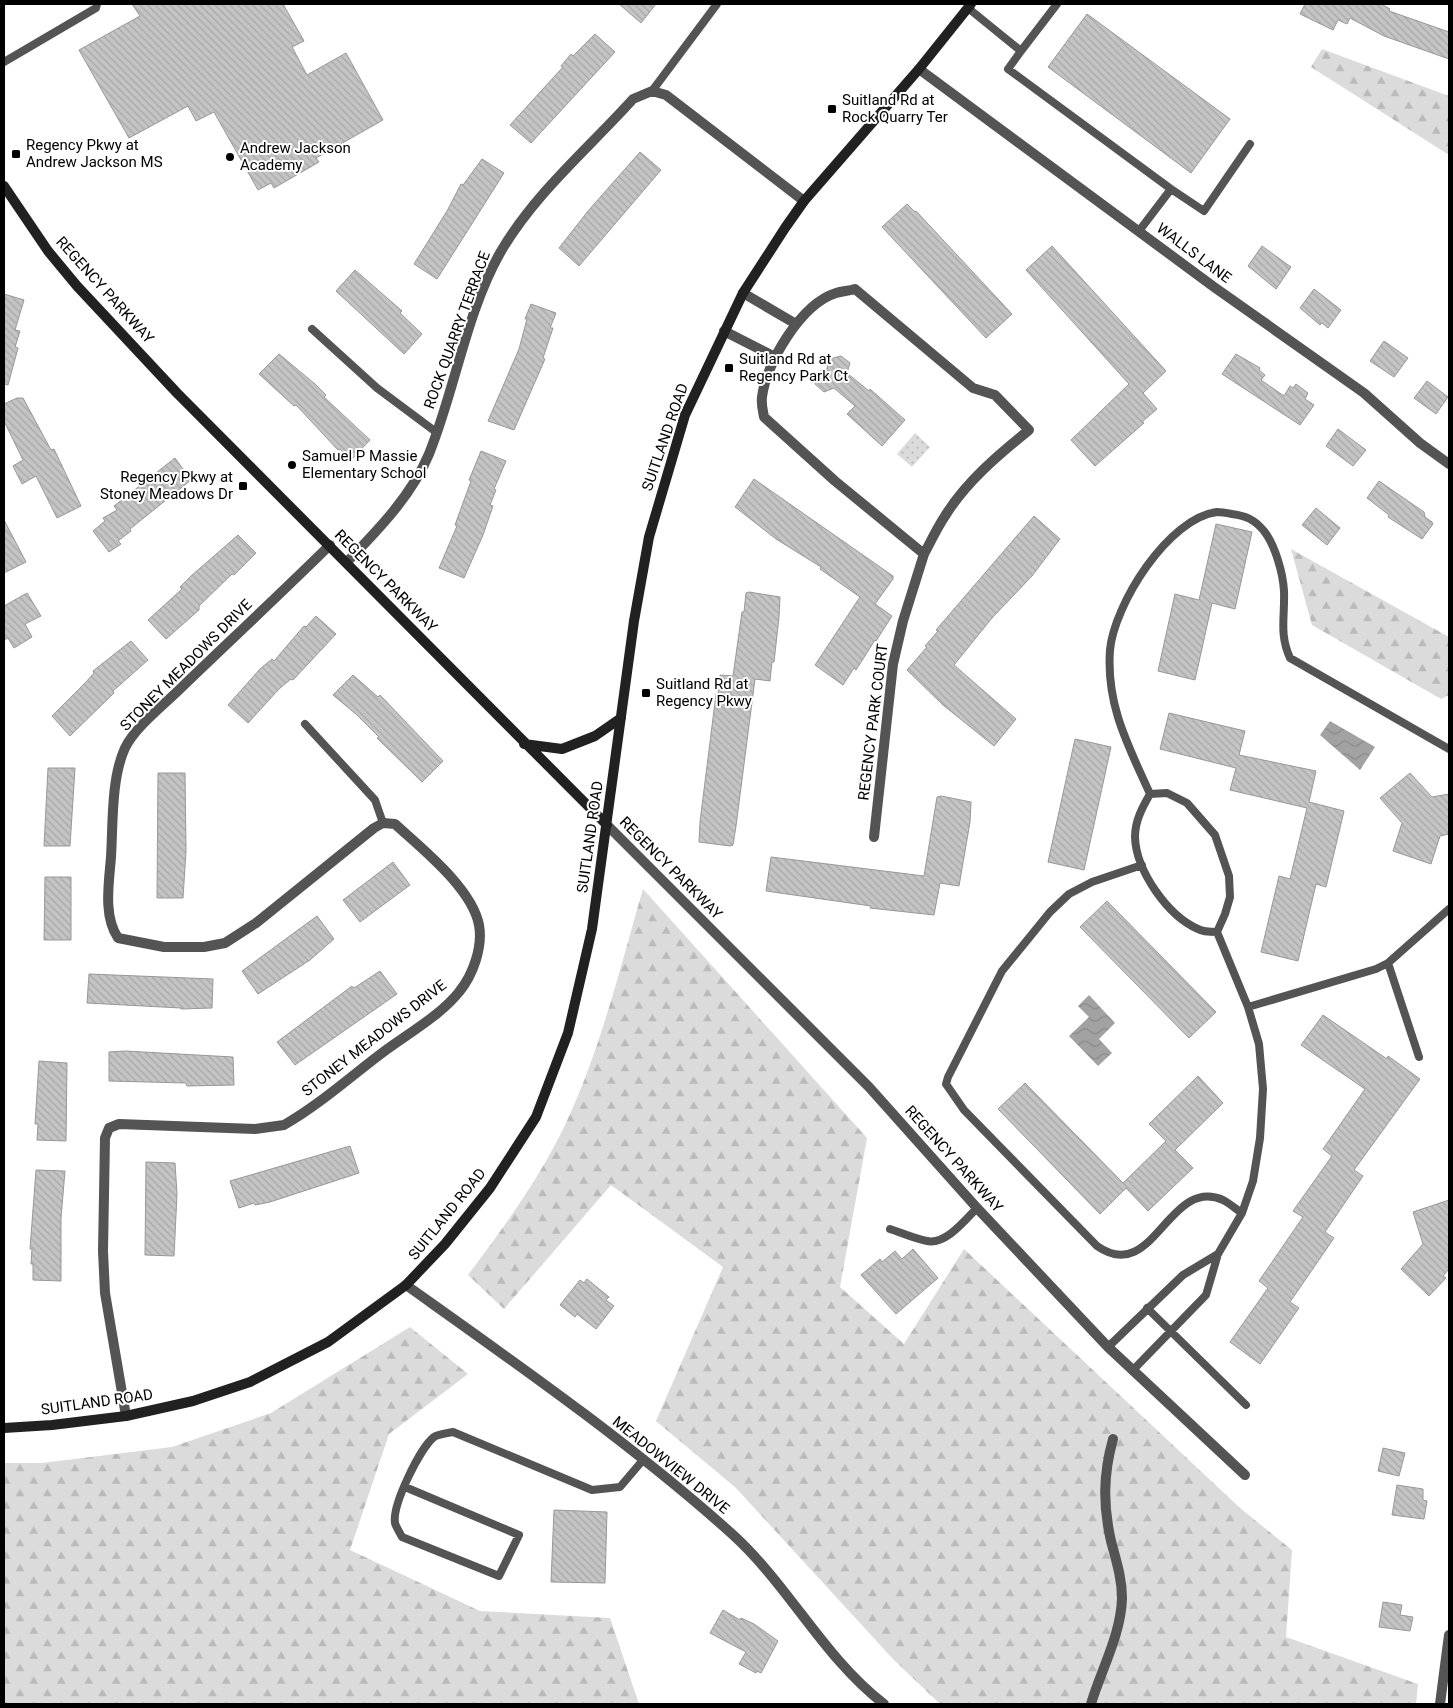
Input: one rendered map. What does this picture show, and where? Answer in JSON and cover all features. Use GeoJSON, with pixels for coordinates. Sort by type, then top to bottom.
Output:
{"type":"FeatureCollection","features":[{"type":"Feature","properties":{"kind":"main road","name":"SUITLAND ROAD"},"geometry":{"type":"LineString","coordinates":[[4,1428],[52,1426],[126,1416],[193,1401],[250,1382],[328,1342],[406,1286],[445,1244],[490,1188],[536,1116],[568,1033],[592,929],[634,621],[649,536],[685,415],[743,293],[765,257],[804,201],[919,69],[969,6]]}},
{"type":"Feature","properties":{"kind":"main road","name":"REGENCY PARKWAY"},"geometry":{"type":"LineString","coordinates":[[4,186],[48,251],[76,286],[177,393],[347,562],[524,744],[607,825]]}},
{"type":"Feature","properties":{"kind":"main road"},"geometry":{"type":"LineString","coordinates":[[524,744],[562,750],[596,736],[621,718]]}},
{"type":"Feature","properties":{"kind":"street","name":"WALLS LANE"},"geometry":{"type":"LineString","coordinates":[[919,69],[1214,288],[1364,393],[1420,443],[1449,464]]}},
{"type":"Feature","properties":{"kind":"street"},"geometry":{"type":"LineString","coordinates":[[652,91],[666,94],[681,104],[804,201]]}},
{"type":"Feature","properties":{"kind":"street","name":"ROCK QUARRY TERRACE"},"geometry":{"type":"LineString","coordinates":[[347,562],[385,522],[408,490],[429,455],[481,298],[499,255],[523,216],[633,99],[652,91]]}},
{"type":"Feature","properties":{"kind":"street","name":"REGENCY PARK COURT"},"geometry":{"type":"LineString","coordinates":[[874,837],[893,664],[902,621],[924,554],[946,515],[976,478],[997,456],[1029,430],[995,395],[973,388],[855,289],[834,293],[820,301],[796,324],[776,358],[766,382],[762,399],[764,417],[835,481],[924,554]]}},
{"type":"Feature","properties":{"kind":"street"},"geometry":{"type":"LineString","coordinates":[[743,293],[796,324]]}},
{"type":"Feature","properties":{"kind":"street"},"geometry":{"type":"LineString","coordinates":[[724,331],[776,358]]}},
{"type":"Feature","properties":{"kind":"street","name":"STONEY MEADOWS DRIVE"},"geometry":{"type":"LineString","coordinates":[[126,1416],[105,1294],[103,1251],[106,1138],[109,1128],[119,1124],[255,1129],[284,1125],[434,1015],[459,992],[475,964],[480,941],[479,924],[457,883],[395,824],[383,823],[256,923],[225,944],[204,947],[164,947],[118,938],[111,929],[108,898],[115,806],[118,776],[125,749],[134,735],[330,545]]}},
{"type":"Feature","properties":{"kind":"street","name":"REGENCY PARKWAY"},"geometry":{"type":"LineString","coordinates":[[607,825],[869,1087],[977,1208],[1108,1347],[1245,1475]]}},
{"type":"Feature","properties":{"kind":"street","name":"MEADOWVIEW DRIVE"},"geometry":{"type":"LineString","coordinates":[[406,1286],[546,1385],[644,1460],[738,1540],[768,1570],[831,1652],[869,1693],[884,1704]]}},
{"type":"Feature","properties":{"kind":"street"},"geometry":{"type":"LineString","coordinates":[[1091,1704],[1117,1628],[1122,1598],[1119,1570],[1106,1514],[1105,1468],[1113,1439]]}},
{"type":"Feature","properties":{"kind":"street"},"geometry":{"type":"LineString","coordinates":[[1440,1704],[1449,1635]]}},
{"type":"Feature","properties":{"kind":"lane"},"geometry":{"type":"LineString","coordinates":[[4,62],[72,23],[96,8],[97,4]]}},
{"type":"Feature","properties":{"kind":"lane"},"geometry":{"type":"LineString","coordinates":[[652,91],[717,4]]}},
{"type":"Feature","properties":{"kind":"lane"},"geometry":{"type":"LineString","coordinates":[[1057,4],[1008,69],[1171,189],[1204,211],[1250,144]]}},
{"type":"Feature","properties":{"kind":"lane"},"geometry":{"type":"LineString","coordinates":[[969,6],[1021,51]]}},
{"type":"Feature","properties":{"kind":"lane"},"geometry":{"type":"LineString","coordinates":[[1139,231],[1171,189]]}},
{"type":"Feature","properties":{"kind":"lane"},"geometry":{"type":"LineString","coordinates":[[312,329],[377,388],[436,432]]}},
{"type":"Feature","properties":{"kind":"lane"},"geometry":{"type":"LineString","coordinates":[[1150,794],[1120,726],[1112,700],[1110,672],[1112,640],[1124,603],[1154,555],[1192,523],[1217,512],[1253,519],[1265,532],[1276,556],[1284,590],[1283,643],[1290,658],[1449,749]]}},
{"type":"Feature","properties":{"kind":"lane"},"geometry":{"type":"LineString","coordinates":[[305,724],[376,800],[383,823]]}},
{"type":"Feature","properties":{"kind":"lane"},"geometry":{"type":"LineString","coordinates":[[1132,1370],[1206,1295],[1218,1254],[1242,1213],[1253,1181],[1260,1138],[1262,1089],[1259,1044],[1248,1007],[1217,932],[1230,897],[1229,876],[1215,835],[1187,803],[1167,793],[1150,794]]}},
{"type":"Feature","properties":{"kind":"lane"},"geometry":{"type":"LineString","coordinates":[[1150,794],[1140,812],[1135,838],[1142,865],[1155,891],[1184,922],[1200,930],[1217,932]]}},
{"type":"Feature","properties":{"kind":"lane"},"geometry":{"type":"LineString","coordinates":[[1142,865],[1092,882],[1069,894],[1050,912],[1002,971],[946,1084],[969,1115],[1097,1246],[1108,1253],[1125,1256],[1138,1251],[1185,1204],[1204,1198],[1222,1200],[1242,1213]]}},
{"type":"Feature","properties":{"kind":"lane"},"geometry":{"type":"LineString","coordinates":[[1248,1007],[1376,969],[1388,963],[1449,910]]}},
{"type":"Feature","properties":{"kind":"lane"},"geometry":{"type":"LineString","coordinates":[[1388,963],[1420,1057]]}},
{"type":"Feature","properties":{"kind":"lane"},"geometry":{"type":"LineString","coordinates":[[890,1229],[929,1242],[941,1239],[977,1208]]}},
{"type":"Feature","properties":{"kind":"lane"},"geometry":{"type":"LineString","coordinates":[[1108,1347],[1183,1275],[1218,1254]]}},
{"type":"Feature","properties":{"kind":"lane"},"geometry":{"type":"LineString","coordinates":[[1147,1308],[1246,1406]]}},
{"type":"Feature","properties":{"kind":"lane"},"geometry":{"type":"LineString","coordinates":[[404,1487],[519,1534],[499,1576],[402,1536],[395,1522],[404,1487],[421,1452],[434,1436],[453,1432],[592,1490],[620,1486],[644,1460]]}},
{"type":"Feature","properties":{"kind":"green space"},"geometry":{"type":"Polygon","coordinates":[[[1322,49],[1449,96],[1449,155],[1311,67],[1322,49]]]}},
{"type":"Feature","properties":{"kind":"green space"},"geometry":{"type":"Polygon","coordinates":[[[915,433],[930,447],[912,467],[897,454],[915,433]]]}},
{"type":"Feature","properties":{"kind":"green space"},"geometry":{"type":"Polygon","coordinates":[[[1291,549],[1449,637],[1449,695],[1441,699],[1312,625],[1291,549]]]}},
{"type":"Feature","properties":{"kind":"green space"},"geometry":{"type":"Polygon","coordinates":[[[643,889],[867,1138],[840,1287],[904,1344],[964,1249],[1240,1508],[1292,1550],[1286,1637],[1418,1684],[1416,1704],[940,1704],[893,1659],[736,1488],[656,1421],[723,1267],[611,1185],[504,1309],[468,1275],[533,1183],[566,1123],[600,1037],[643,889]]]}},
{"type":"Feature","properties":{"kind":"green space"},"geometry":{"type":"Polygon","coordinates":[[[410,1327],[468,1374],[389,1434],[350,1550],[480,1611],[610,1618],[639,1704],[4,1704],[4,1463],[42,1463],[172,1447],[271,1413],[410,1327]]]}},
{"type":"Feature","properties":{"kind":"water"},"geometry":{"type":"Polygon","coordinates":[[[1330,721],[1375,747],[1360,770],[1320,735],[1330,721]]]}},
{"type":"Feature","properties":{"kind":"water"},"geometry":{"type":"Polygon","coordinates":[[[1089,995],[1115,1023],[1099,1039],[1112,1053],[1098,1066],[1069,1036],[1089,1017],[1078,1006],[1089,995]]]}},
{"type":"Feature","properties":{"kind":"building"},"geometry":{"type":"Polygon","coordinates":[[[132,4],[283,4],[304,41],[292,47],[307,75],[346,53],[383,120],[316,158],[319,162],[274,188],[271,183],[258,190],[214,112],[196,121],[188,106],[129,138],[79,50],[140,16],[132,4]]]}},
{"type":"Feature","properties":{"kind":"building"},"geometry":{"type":"Polygon","coordinates":[[[619,4],[656,4],[641,23],[619,4]]]}},
{"type":"Feature","properties":{"kind":"building"},"geometry":{"type":"Polygon","coordinates":[[[1305,4],[1381,4],[1390,9],[1389,11],[1449,32],[1449,59],[1384,36],[1350,18],[1347,24],[1338,20],[1333,30],[1300,14],[1305,4]]]}},
{"type":"Feature","properties":{"kind":"building"},"geometry":{"type":"Polygon","coordinates":[[[1087,14],[1230,119],[1191,173],[1048,67],[1087,14]]]}},
{"type":"Feature","properties":{"kind":"building"},"geometry":{"type":"Polygon","coordinates":[[[595,34],[615,52],[531,143],[510,125],[563,67],[561,66],[571,54],[573,56],[595,34]]]}},
{"type":"Feature","properties":{"kind":"building"},"geometry":{"type":"Polygon","coordinates":[[[640,152],[661,170],[579,266],[559,248],[588,211],[640,152]]]}},
{"type":"Feature","properties":{"kind":"building"},"geometry":{"type":"Polygon","coordinates":[[[482,159],[504,173],[437,279],[414,264],[447,211],[461,184],[463,185],[482,159]]]}},
{"type":"Feature","properties":{"kind":"building"},"geometry":{"type":"Polygon","coordinates":[[[907,204],[916,211],[1012,314],[986,338],[882,227],[907,204]]]}},
{"type":"Feature","properties":{"kind":"building"},"geometry":{"type":"Polygon","coordinates":[[[1052,246],[1166,371],[1143,393],[1157,409],[1142,422],[1144,423],[1095,466],[1071,440],[1129,384],[1026,270],[1052,246]]]}},
{"type":"Feature","properties":{"kind":"building"},"geometry":{"type":"Polygon","coordinates":[[[1262,246],[1291,267],[1276,289],[1248,266],[1262,246]]]}},
{"type":"Feature","properties":{"kind":"building"},"geometry":{"type":"Polygon","coordinates":[[[355,270],[402,311],[400,313],[422,334],[404,354],[336,291],[355,270]]]}},
{"type":"Feature","properties":{"kind":"building"},"geometry":{"type":"Polygon","coordinates":[[[1314,289],[1341,310],[1328,328],[1322,323],[1320,325],[1300,308],[1314,289]]]}},
{"type":"Feature","properties":{"kind":"building"},"geometry":{"type":"Polygon","coordinates":[[[4,294],[24,300],[15,330],[20,331],[15,347],[18,348],[8,385],[4,384],[4,294]]]}},
{"type":"Feature","properties":{"kind":"building"},"geometry":{"type":"Polygon","coordinates":[[[531,304],[556,313],[550,328],[553,328],[543,358],[545,359],[514,430],[488,421],[519,349],[527,319],[525,319],[531,304]]]}},
{"type":"Feature","properties":{"kind":"building"},"geometry":{"type":"Polygon","coordinates":[[[1384,341],[1408,358],[1394,377],[1370,361],[1384,341]]]}},
{"type":"Feature","properties":{"kind":"building"},"geometry":{"type":"Polygon","coordinates":[[[279,354],[315,384],[326,395],[324,397],[370,440],[351,460],[340,449],[338,450],[296,405],[294,406],[259,374],[279,354]]]}},
{"type":"Feature","properties":{"kind":"building"},"geometry":{"type":"Polygon","coordinates":[[[1236,354],[1260,368],[1259,370],[1265,375],[1261,380],[1284,396],[1290,386],[1293,388],[1296,384],[1308,393],[1305,399],[1314,405],[1300,425],[1222,374],[1236,354]]]}},
{"type":"Feature","properties":{"kind":"building"},"geometry":{"type":"Polygon","coordinates":[[[841,356],[850,363],[847,373],[869,391],[870,389],[905,420],[882,446],[847,414],[855,406],[834,388],[824,392],[815,384],[818,372],[827,369],[829,359],[841,356]]]}},
{"type":"Feature","properties":{"kind":"building"},"geometry":{"type":"Polygon","coordinates":[[[1427,381],[1448,397],[1436,414],[1414,398],[1427,381]]]}},
{"type":"Feature","properties":{"kind":"building"},"geometry":{"type":"Polygon","coordinates":[[[17,398],[23,398],[51,450],[54,449],[81,506],[57,518],[36,476],[22,484],[13,466],[23,460],[4,421],[4,404],[17,398]]]}},
{"type":"Feature","properties":{"kind":"building"},"geometry":{"type":"Polygon","coordinates":[[[1338,429],[1366,450],[1353,466],[1326,446],[1338,429]]]}},
{"type":"Feature","properties":{"kind":"building"},"geometry":{"type":"Polygon","coordinates":[[[481,451],[506,461],[494,489],[496,490],[490,505],[493,506],[483,535],[464,578],[439,568],[457,526],[455,525],[471,481],[469,480],[481,451]]]}},
{"type":"Feature","properties":{"kind":"building"},"geometry":{"type":"Polygon","coordinates":[[[175,458],[191,480],[130,529],[131,531],[118,541],[121,544],[109,552],[93,531],[105,521],[103,518],[117,510],[114,506],[175,458]]]}},
{"type":"Feature","properties":{"kind":"building"},"geometry":{"type":"Polygon","coordinates":[[[754,479],[893,576],[893,579],[875,604],[892,616],[856,670],[854,668],[843,685],[815,665],[860,597],[820,569],[821,567],[776,539],[735,507],[754,479]]]}},
{"type":"Feature","properties":{"kind":"building"},"geometry":{"type":"Polygon","coordinates":[[[1379,481],[1424,512],[1425,517],[1432,522],[1433,524],[1422,539],[1388,517],[1389,515],[1367,498],[1379,481]]]}},
{"type":"Feature","properties":{"kind":"building"},"geometry":{"type":"Polygon","coordinates":[[[1316,508],[1340,528],[1327,545],[1302,525],[1316,508]]]}},
{"type":"Feature","properties":{"kind":"building"},"geometry":{"type":"Polygon","coordinates":[[[1034,516],[1060,539],[1032,576],[992,618],[954,665],[1016,719],[994,746],[943,705],[907,670],[927,647],[925,646],[938,631],[936,630],[1034,516]]]}},
{"type":"Feature","properties":{"kind":"building"},"geometry":{"type":"Polygon","coordinates":[[[4,520],[26,562],[4,573],[4,520]]]}},
{"type":"Feature","properties":{"kind":"building"},"geometry":{"type":"Polygon","coordinates":[[[1216,524],[1252,532],[1235,609],[1212,603],[1195,680],[1158,671],[1175,594],[1199,600],[1216,524]]]}},
{"type":"Feature","properties":{"kind":"building"},"geometry":{"type":"Polygon","coordinates":[[[238,535],[256,553],[199,606],[199,610],[166,639],[148,620],[182,589],[180,587],[191,576],[238,535]]]}},
{"type":"Feature","properties":{"kind":"building"},"geometry":{"type":"Polygon","coordinates":[[[27,593],[41,616],[25,624],[32,637],[14,648],[8,638],[4,640],[4,606],[27,593]]]}},
{"type":"Feature","properties":{"kind":"building"},"geometry":{"type":"Polygon","coordinates":[[[746,593],[780,597],[774,662],[772,662],[770,681],[755,679],[733,845],[699,842],[716,694],[718,694],[720,675],[733,676],[742,612],[744,612],[746,593]]]}},
{"type":"Feature","properties":{"kind":"building"},"geometry":{"type":"Polygon","coordinates":[[[316,616],[336,634],[293,680],[291,679],[279,689],[248,723],[228,705],[260,669],[272,659],[274,661],[304,626],[306,627],[316,616]]]}},
{"type":"Feature","properties":{"kind":"building"},"geometry":{"type":"Polygon","coordinates":[[[131,641],[148,660],[113,691],[114,693],[70,736],[52,716],[85,683],[94,673],[93,671],[131,641]]]}},
{"type":"Feature","properties":{"kind":"building"},"geometry":{"type":"Polygon","coordinates":[[[353,675],[378,697],[380,695],[443,761],[422,782],[377,738],[379,737],[357,715],[333,695],[353,675]]]}},
{"type":"Feature","properties":{"kind":"building"},"geometry":{"type":"Polygon","coordinates":[[[1169,713],[1245,731],[1239,755],[1316,771],[1309,802],[1344,811],[1326,887],[1316,884],[1298,961],[1261,952],[1279,876],[1290,879],[1307,808],[1230,790],[1236,768],[1160,749],[1169,713]]]}},
{"type":"Feature","properties":{"kind":"building"},"geometry":{"type":"Polygon","coordinates":[[[1075,739],[1111,747],[1084,870],[1048,862],[1075,739]]]}},
{"type":"Feature","properties":{"kind":"building"},"geometry":{"type":"Polygon","coordinates":[[[48,768],[75,768],[70,846],[44,846],[48,768]]]}},
{"type":"Feature","properties":{"kind":"building"},"geometry":{"type":"Polygon","coordinates":[[[158,773],[185,773],[186,851],[183,898],[157,898],[158,773]]]}},
{"type":"Feature","properties":{"kind":"building"},"geometry":{"type":"Polygon","coordinates":[[[1410,773],[1432,797],[1449,794],[1449,834],[1440,836],[1431,864],[1393,851],[1402,823],[1380,798],[1410,773]]]}},
{"type":"Feature","properties":{"kind":"building"},"geometry":{"type":"Polygon","coordinates":[[[941,796],[971,802],[970,822],[959,886],[940,883],[934,915],[870,908],[871,906],[766,891],[771,857],[924,876],[937,797],[941,796]]]}},
{"type":"Feature","properties":{"kind":"building"},"geometry":{"type":"Polygon","coordinates":[[[393,862],[410,885],[360,922],[343,900],[393,862]]]}},
{"type":"Feature","properties":{"kind":"building"},"geometry":{"type":"Polygon","coordinates":[[[45,877],[71,877],[71,940],[44,940],[45,877]]]}},
{"type":"Feature","properties":{"kind":"building"},"geometry":{"type":"Polygon","coordinates":[[[1107,901],[1216,1012],[1189,1038],[1080,927],[1107,901]]]}},
{"type":"Feature","properties":{"kind":"building"},"geometry":{"type":"Polygon","coordinates":[[[317,916],[334,939],[310,960],[258,994],[242,971],[317,916]]]}},
{"type":"Feature","properties":{"kind":"building"},"geometry":{"type":"Polygon","coordinates":[[[380,971],[397,994],[295,1065],[277,1042],[352,986],[354,988],[380,971]]]}},
{"type":"Feature","properties":{"kind":"building"},"geometry":{"type":"Polygon","coordinates":[[[89,974],[213,979],[212,1008],[181,1009],[87,1003],[89,974]]]}},
{"type":"Feature","properties":{"kind":"building"},"geometry":{"type":"Polygon","coordinates":[[[1323,1015],[1387,1059],[1388,1056],[1420,1079],[1354,1170],[1363,1176],[1325,1232],[1334,1238],[1290,1302],[1299,1308],[1260,1364],[1230,1342],[1268,1288],[1259,1281],[1303,1217],[1293,1211],[1332,1156],[1323,1149],[1365,1089],[1301,1045],[1323,1015]]]}},
{"type":"Feature","properties":{"kind":"building"},"geometry":{"type":"Polygon","coordinates":[[[125,1051],[233,1057],[234,1085],[187,1086],[186,1083],[109,1081],[109,1052],[125,1051]]]}},
{"type":"Feature","properties":{"kind":"building"},"geometry":{"type":"Polygon","coordinates":[[[39,1061],[67,1063],[66,1141],[37,1140],[38,1124],[35,1124],[39,1061]]]}},
{"type":"Feature","properties":{"kind":"building"},"geometry":{"type":"Polygon","coordinates":[[[1198,1076],[1223,1103],[1175,1150],[1193,1168],[1148,1211],[1126,1188],[1100,1214],[998,1109],[1025,1083],[1123,1183],[1166,1141],[1149,1124],[1198,1076]]]}},
{"type":"Feature","properties":{"kind":"building"},"geometry":{"type":"Polygon","coordinates":[[[350,1146],[359,1173],[270,1202],[255,1205],[254,1203],[239,1208],[230,1181],[350,1146]]]}},
{"type":"Feature","properties":{"kind":"building"},"geometry":{"type":"Polygon","coordinates":[[[146,1162],[175,1163],[177,1194],[174,1256],[145,1255],[146,1162]]]}},
{"type":"Feature","properties":{"kind":"building"},"geometry":{"type":"Polygon","coordinates":[[[36,1170],[65,1171],[61,1218],[61,1281],[33,1280],[32,1249],[30,1249],[36,1170]]]}},
{"type":"Feature","properties":{"kind":"building"},"geometry":{"type":"Polygon","coordinates":[[[1449,1200],[1449,1269],[1443,1276],[1446,1278],[1429,1296],[1401,1269],[1423,1244],[1413,1212],[1449,1200]]]}},
{"type":"Feature","properties":{"kind":"building"},"geometry":{"type":"Polygon","coordinates":[[[913,1249],[938,1278],[896,1314],[861,1275],[880,1259],[882,1262],[895,1251],[902,1259],[913,1249]]]}},
{"type":"Feature","properties":{"kind":"building"},"geometry":{"type":"Polygon","coordinates":[[[587,1279],[609,1297],[606,1300],[614,1306],[596,1329],[577,1314],[575,1317],[560,1305],[580,1280],[584,1283],[587,1279]]]}},
{"type":"Feature","properties":{"kind":"building"},"geometry":{"type":"Polygon","coordinates":[[[1383,1448],[1405,1453],[1399,1476],[1378,1471],[1383,1448]]]}},
{"type":"Feature","properties":{"kind":"building"},"geometry":{"type":"Polygon","coordinates":[[[1397,1485],[1423,1489],[1423,1500],[1427,1501],[1424,1519],[1392,1515],[1397,1485]]]}},
{"type":"Feature","properties":{"kind":"building"},"geometry":{"type":"Polygon","coordinates":[[[554,1510],[607,1512],[605,1583],[551,1582],[554,1510]]]}},
{"type":"Feature","properties":{"kind":"building"},"geometry":{"type":"Polygon","coordinates":[[[1383,1602],[1402,1605],[1400,1615],[1413,1617],[1410,1631],[1379,1627],[1383,1602]]]}},
{"type":"Feature","properties":{"kind":"building"},"geometry":{"type":"Polygon","coordinates":[[[723,1610],[740,1620],[741,1618],[754,1624],[778,1641],[761,1673],[757,1671],[756,1673],[739,1664],[746,1652],[710,1633],[723,1610]]]}},
{"type":"Feature","properties":{"kind":"place","name":"Suitland Rd at Rock Quarry Ter"},"geometry":{"type":"Point","coordinates":[832,109]}},
{"type":"Feature","properties":{"kind":"place","name":"Regency Pkwy at Andrew Jackson MS"},"geometry":{"type":"Point","coordinates":[16,154]}},
{"type":"Feature","properties":{"kind":"place","name":"Andrew Jackson Academy"},"geometry":{"type":"Point","coordinates":[230,157]}},
{"type":"Feature","properties":{"kind":"place","name":"Suitland Rd at Regency Park Ct"},"geometry":{"type":"Point","coordinates":[729,368]}},
{"type":"Feature","properties":{"kind":"place","name":"Samuel P Massie Elementary School"},"geometry":{"type":"Point","coordinates":[292,465]}},
{"type":"Feature","properties":{"kind":"place","name":"Regency Pkwy at Stoney Meadows Dr"},"geometry":{"type":"Point","coordinates":[243,486]}},
{"type":"Feature","properties":{"kind":"place","name":"Suitland Rd at Regency Pkwy"},"geometry":{"type":"Point","coordinates":[646,693]}}]}
